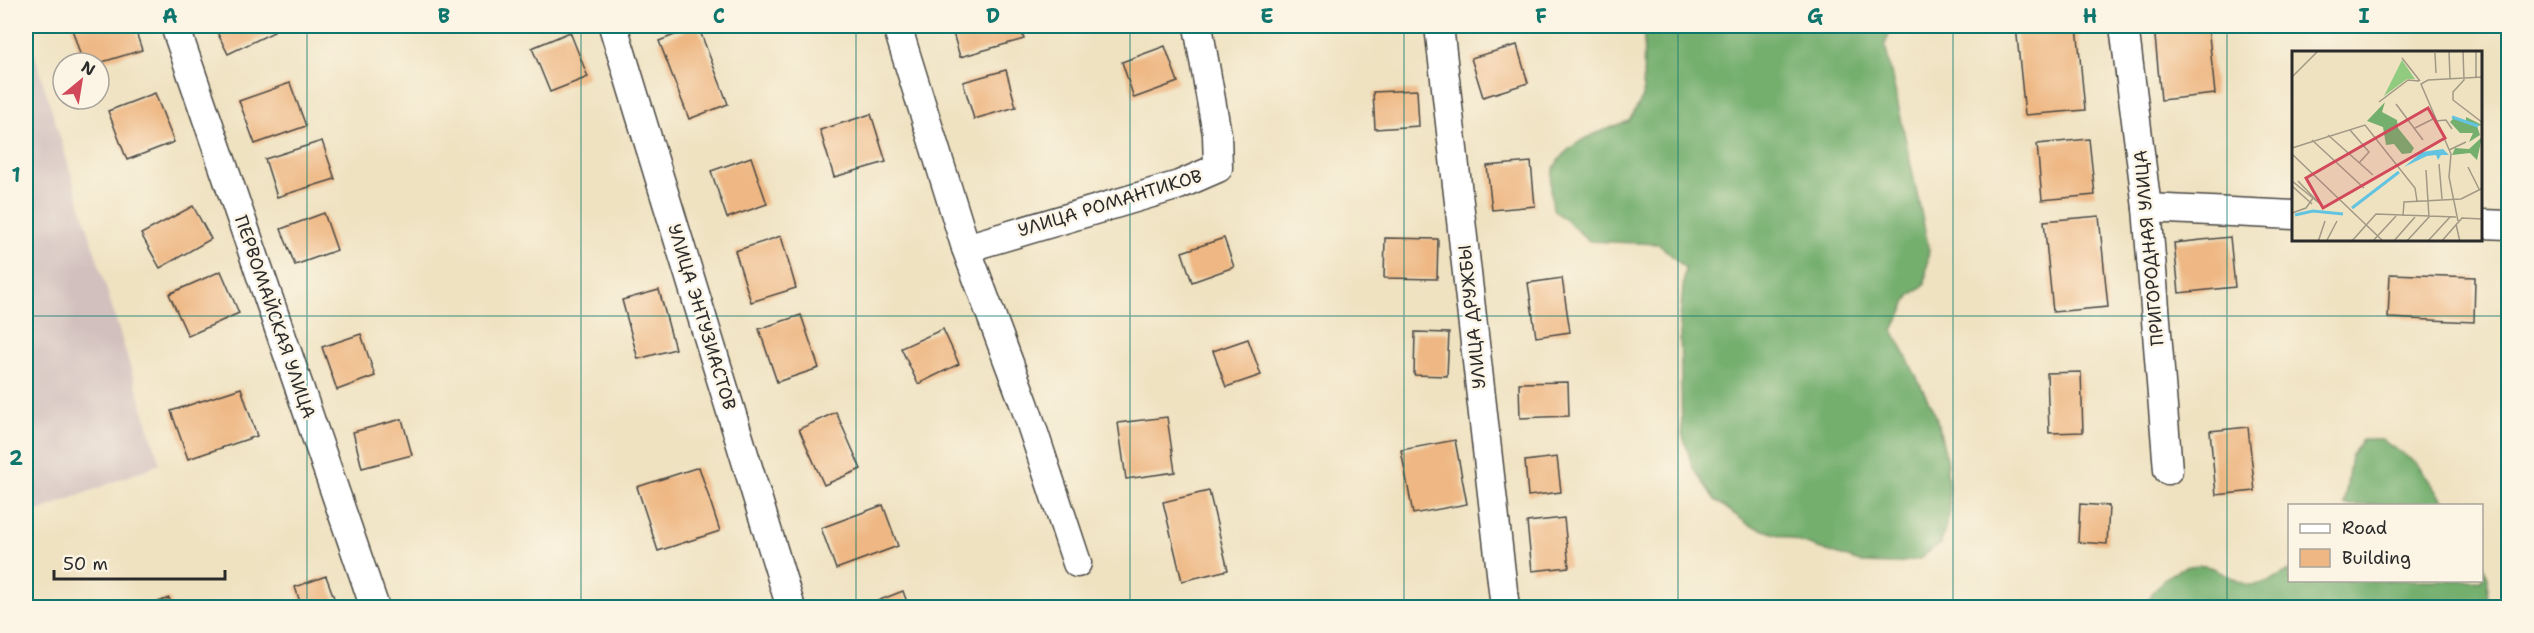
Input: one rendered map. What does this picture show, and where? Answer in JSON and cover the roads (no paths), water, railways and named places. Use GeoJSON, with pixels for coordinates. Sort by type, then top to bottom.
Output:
{"type":"FeatureCollection","features":[{"type":"Feature","properties":{"kind":"street","name":"ПЕРВОМАЙСКАЯ УЛИЦА"},"geometry":{"type":"LineString","coordinates":[[175,26],[375,608]]}},
{"type":"Feature","properties":{"kind":"street","name":"УЛИЦА ЭНТУЗИАСТОВ"},"geometry":{"type":"LineString","coordinates":[[613,26],[791,608]]}},
{"type":"Feature","properties":{"kind":"street"},"geometry":{"type":"LineString","coordinates":[[897,26],[966,248],[1025,406],[1077,563]]}},
{"type":"Feature","properties":{"kind":"street","name":"УЛИЦА РОМАНТИКОВ"},"geometry":{"type":"LineString","coordinates":[[966,248],[1179,185],[1218,168],[1217,134],[1198,26]]}},
{"type":"Feature","properties":{"kind":"street","name":"УЛИЦА ДРУЖБЫ"},"geometry":{"type":"LineString","coordinates":[[1439,26],[1505,608]]}},
{"type":"Feature","properties":{"kind":"street","name":"ПРИГОРОДНАЯ УЛИЦА"},"geometry":{"type":"LineString","coordinates":[[2124,26],[2147,208],[2168,470]]}},
{"type":"Feature","properties":{"kind":"street"},"geometry":{"type":"LineString","coordinates":[[2147,208],[2292,215]]}},
{"type":"Feature","properties":{"kind":"street"},"geometry":{"type":"LineString","coordinates":[[2483,224],[2508,225]]}}]}
